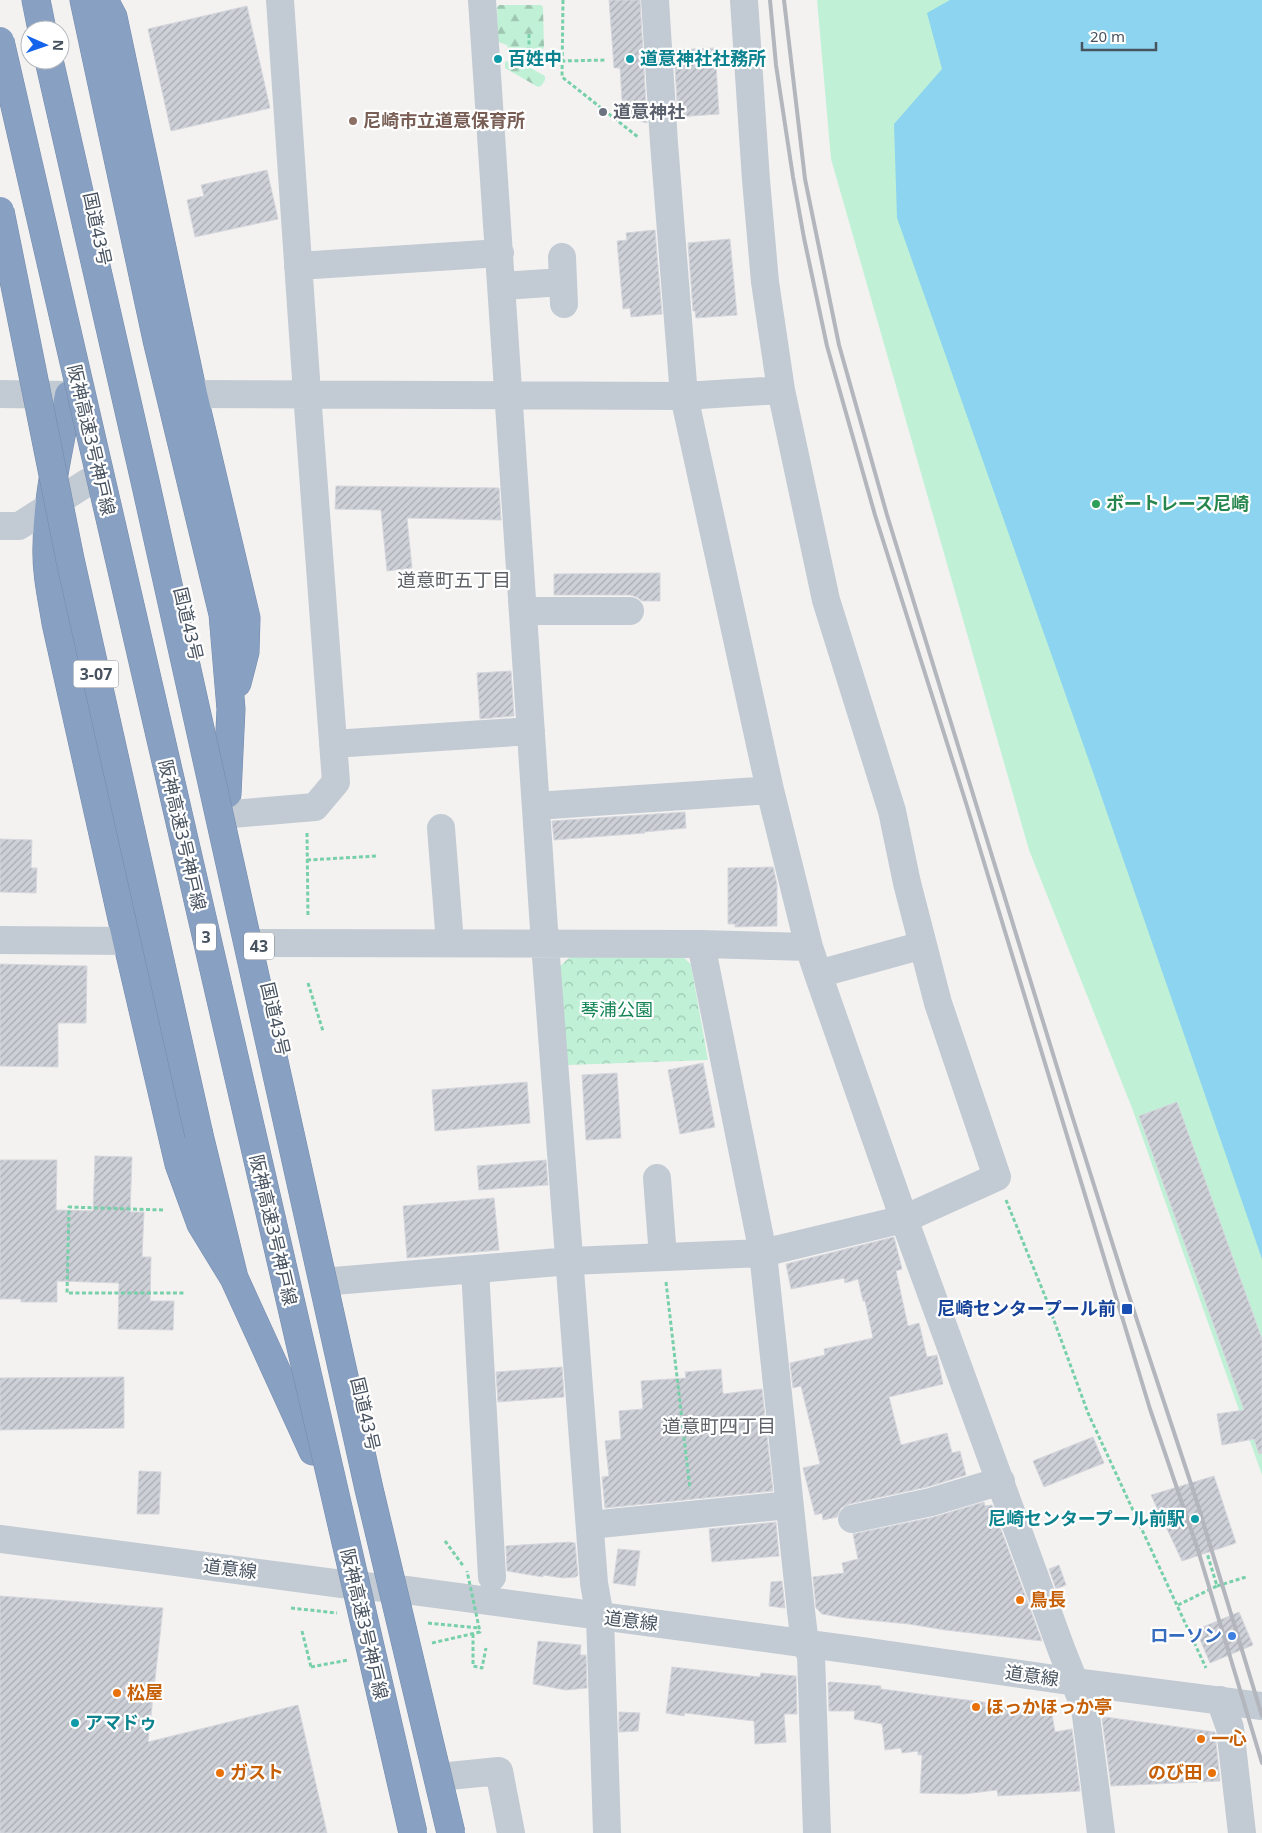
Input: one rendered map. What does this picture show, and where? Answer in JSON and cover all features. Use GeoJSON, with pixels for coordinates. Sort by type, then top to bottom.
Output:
{"type":"FeatureCollection","features":[{"type":"Feature","properties":{"kind":"highway"},"geometry":{"type":"LineString","coordinates":[[36,0],[40,20]]}},
{"type":"Feature","properties":{"kind":"highway"},"geometry":{"type":"LineString","coordinates":[[48,0],[52,20]]}},
{"type":"Feature","properties":{"kind":"highway"},"geometry":{"type":"LineString","coordinates":[[84,0],[157,340],[223,614],[231,708],[229,804]]}},
{"type":"Feature","properties":{"kind":"highway"},"geometry":{"type":"LineString","coordinates":[[104,0],[113,17],[194,394],[246,618],[245,652],[231,708]]}},
{"type":"Feature","properties":{"kind":"highway","name":"阪神高速3号神戸線"},"geometry":{"type":"LineString","coordinates":[[0,41],[412,1833]]}},
{"type":"Feature","properties":{"kind":"highway","name":"阪神高速3号神戸線"},"geometry":{"type":"LineString","coordinates":[[51,70],[145,481],[368,1489],[451,1833]]}},
{"type":"Feature","properties":{"kind":"highway","name":"国道43号"},"geometry":{"type":"LineString","coordinates":[[63,70],[98,236],[229,804],[258,943],[334,1281],[462,1833]]}},
{"type":"Feature","properties":{"kind":"highway"},"geometry":{"type":"LineString","coordinates":[[0,86],[88,482],[234,1102],[400,1833]]}},
{"type":"Feature","properties":{"kind":"highway","name":"3-07"},"geometry":{"type":"LineString","coordinates":[[0,211],[70,559],[199,1135],[234,1278]]}},
{"type":"Feature","properties":{"kind":"highway"},"geometry":{"type":"LineString","coordinates":[[69,395],[50,506],[46,547],[49,583],[56,623],[127,941],[179,1164],[201,1224],[234,1278],[313,1451]]}},
{"type":"Feature","properties":{"kind":"street"},"geometry":{"type":"LineString","coordinates":[[229,804],[315,807],[336,782],[280,0]]}},
{"type":"Feature","properties":{"kind":"street"},"geometry":{"type":"LineString","coordinates":[[482,0],[545,944],[594,1583],[600,1617],[608,1833]]}},
{"type":"Feature","properties":{"kind":"street"},"geometry":{"type":"LineString","coordinates":[[655,0],[684,396],[770,790],[809,946],[818,974],[904,1219],[1062,1651],[1086,1708],[1101,1833]]}},
{"type":"Feature","properties":{"kind":"street"},"geometry":{"type":"LineString","coordinates":[[334,1281],[570,1261],[763,1253],[904,1219],[997,1177],[938,1003],[907,882],[892,811],[826,600],[781,390],[764,263],[744,0]]}},
{"type":"Feature","properties":{"kind":"street"},"geometry":{"type":"LineString","coordinates":[[298,266],[500,253]]}},
{"type":"Feature","properties":{"kind":"street"},"geometry":{"type":"LineString","coordinates":[[502,286],[563,281]]}},
{"type":"Feature","properties":{"kind":"street"},"geometry":{"type":"LineString","coordinates":[[194,394],[684,396],[781,390]]}},
{"type":"Feature","properties":{"kind":"street"},"geometry":{"type":"LineString","coordinates":[[0,394],[69,395]]}},
{"type":"Feature","properties":{"kind":"street"},"geometry":{"type":"LineString","coordinates":[[0,526],[19,526],[88,482]]}},
{"type":"Feature","properties":{"kind":"street"},"geometry":{"type":"LineString","coordinates":[[523,611],[630,611]]}},
{"type":"Feature","properties":{"kind":"street"},"geometry":{"type":"LineString","coordinates":[[333,744],[531,731]]}},
{"type":"Feature","properties":{"kind":"street"},"geometry":{"type":"LineString","coordinates":[[536,806],[770,790]]}},
{"type":"Feature","properties":{"kind":"street"},"geometry":{"type":"LineString","coordinates":[[441,828],[450,944]]}},
{"type":"Feature","properties":{"kind":"street"},"geometry":{"type":"LineString","coordinates":[[0,940],[127,941]]}},
{"type":"Feature","properties":{"kind":"street"},"geometry":{"type":"LineString","coordinates":[[258,943],[809,946]]}},
{"type":"Feature","properties":{"kind":"street"},"geometry":{"type":"LineString","coordinates":[[701,944],[763,1253],[788,1505],[805,1644],[811,1655],[817,1833]]}},
{"type":"Feature","properties":{"kind":"street"},"geometry":{"type":"LineString","coordinates":[[818,974],[923,945]]}},
{"type":"Feature","properties":{"kind":"street"},"geometry":{"type":"LineString","coordinates":[[657,1178],[663,1256]]}},
{"type":"Feature","properties":{"kind":"street"},"geometry":{"type":"LineString","coordinates":[[475,1269],[480,1574]]}},
{"type":"Feature","properties":{"kind":"street"},"geometry":{"type":"LineString","coordinates":[[852,1518],[931,1502],[1001,1481]]}},
{"type":"Feature","properties":{"kind":"street"},"geometry":{"type":"LineString","coordinates":[[590,1525],[788,1505]]}},
{"type":"Feature","properties":{"kind":"street","name":"道意線"},"geometry":{"type":"LineString","coordinates":[[0,1539],[342,1584],[406,1590],[1262,1706]]}},
{"type":"Feature","properties":{"kind":"street"},"geometry":{"type":"LineString","coordinates":[[1220,1700],[1230,1728],[1242,1833]]}},
{"type":"Feature","properties":{"kind":"street"},"geometry":{"type":"LineString","coordinates":[[449,1776],[499,1771],[511,1833]]}},
{"type":"Feature","properties":{"kind":"path"},"geometry":{"type":"LineString","coordinates":[[562,0],[562,77],[642,140],[664,143]]}},
{"type":"Feature","properties":{"kind":"path"},"geometry":{"type":"LineString","coordinates":[[529,34],[529,56]]}},
{"type":"Feature","properties":{"kind":"path"},"geometry":{"type":"LineString","coordinates":[[485,49],[562,61],[606,60]]}},
{"type":"Feature","properties":{"kind":"path"},"geometry":{"type":"LineString","coordinates":[[306,808],[309,942]]}},
{"type":"Feature","properties":{"kind":"path"},"geometry":{"type":"LineString","coordinates":[[307,860],[377,856]]}},
{"type":"Feature","properties":{"kind":"path"},"geometry":{"type":"LineString","coordinates":[[308,983],[323,1031]]}},
{"type":"Feature","properties":{"kind":"path"},"geometry":{"type":"LineString","coordinates":[[997,1177],[1045,1296],[1088,1413],[1206,1668]]}},
{"type":"Feature","properties":{"kind":"path"},"geometry":{"type":"LineString","coordinates":[[163,1210],[69,1207],[67,1293],[184,1293]]}},
{"type":"Feature","properties":{"kind":"path"},"geometry":{"type":"LineString","coordinates":[[663,1256],[693,1515]]}},
{"type":"Feature","properties":{"kind":"path"},"geometry":{"type":"LineString","coordinates":[[445,1541],[480,1574]]}},
{"type":"Feature","properties":{"kind":"path"},"geometry":{"type":"LineString","coordinates":[[1207,1553],[1217,1586]]}},
{"type":"Feature","properties":{"kind":"path"},"geometry":{"type":"LineString","coordinates":[[1178,1605],[1217,1586],[1246,1577]]}},
{"type":"Feature","properties":{"kind":"path"},"geometry":{"type":"LineString","coordinates":[[302,1632],[312,1667]]}},
{"type":"Feature","properties":{"kind":"path"},"geometry":{"type":"LineString","coordinates":[[473,1634],[473,1666],[482,1668],[486,1648]]}},
{"type":"Feature","properties":{"kind":"green space","name":"ボートレース尼崎"},"geometry":{"type":"Polygon","coordinates":[[[817,0],[1262,0],[1262,1475],[1132,1108],[1029,850],[831,159],[817,0]]]}},
{"type":"Feature","properties":{"kind":"green space"},"geometry":{"type":"Polygon","coordinates":[[[499,5],[541,5],[543,7],[544,47],[541,51],[509,50],[507,45],[498,42],[497,7],[499,5]]]}},
{"type":"Feature","properties":{"kind":"green space"},"geometry":{"type":"Polygon","coordinates":[[[516,60],[545,76],[541,86],[538,87],[505,68],[505,62],[516,60]]]}},
{"type":"Feature","properties":{"kind":"green space","name":"琴浦公園"},"geometry":{"type":"Polygon","coordinates":[[[682,955],[691,965],[708,1060],[568,1065],[559,967],[570,957],[682,955]]]}},
{"type":"Feature","properties":{"kind":"water","name":"ボートレース尼崎"},"geometry":{"type":"Polygon","coordinates":[[[950,0],[1262,0],[1262,1259],[1088,758],[897,218],[894,124],[942,69],[927,13],[950,0]]]}},
{"type":"Feature","properties":{"kind":"building","name":"道意神社社務所"},"geometry":{"type":"Polygon","coordinates":[[[609,0],[640,0],[647,123],[623,116],[620,68],[614,68],[609,0]]]}},
{"type":"Feature","properties":{"kind":"building"},"geometry":{"type":"Polygon","coordinates":[[[247,6],[270,108],[171,131],[148,29],[247,6]]]}},
{"type":"Feature","properties":{"kind":"building"},"geometry":{"type":"Polygon","coordinates":[[[715,48],[719,114],[678,117],[674,50],[715,48]]]}},
{"type":"Feature","properties":{"kind":"building"},"geometry":{"type":"Polygon","coordinates":[[[267,170],[278,219],[195,237],[187,200],[204,196],[201,185],[267,170]]]}},
{"type":"Feature","properties":{"kind":"building"},"geometry":{"type":"Polygon","coordinates":[[[655,230],[662,314],[631,317],[630,308],[623,309],[617,241],[627,240],[626,233],[655,230]]]}},
{"type":"Feature","properties":{"kind":"building"},"geometry":{"type":"Polygon","coordinates":[[[730,239],[737,315],[696,318],[695,311],[693,311],[688,243],[730,239]]]}},
{"type":"Feature","properties":{"kind":"building"},"geometry":{"type":"Polygon","coordinates":[[[336,486],[499,488],[501,520],[407,518],[412,568],[387,571],[381,510],[335,509],[336,486]]]}},
{"type":"Feature","properties":{"kind":"building"},"geometry":{"type":"Polygon","coordinates":[[[660,573],[660,601],[642,601],[630,595],[554,595],[554,574],[660,573]]]}},
{"type":"Feature","properties":{"kind":"building"},"geometry":{"type":"Polygon","coordinates":[[[511,671],[514,716],[480,719],[477,673],[511,671]]]}},
{"type":"Feature","properties":{"kind":"building"},"geometry":{"type":"Polygon","coordinates":[[[685,812],[686,828],[554,840],[552,821],[685,812]]]}},
{"type":"Feature","properties":{"kind":"building"},"geometry":{"type":"Polygon","coordinates":[[[0,839],[32,840],[31,868],[37,868],[36,893],[0,892],[0,839]]]}},
{"type":"Feature","properties":{"kind":"building"},"geometry":{"type":"Polygon","coordinates":[[[773,867],[777,884],[777,926],[735,927],[735,924],[728,924],[728,868],[773,867]]]}},
{"type":"Feature","properties":{"kind":"building"},"geometry":{"type":"Polygon","coordinates":[[[0,964],[87,966],[86,1023],[58,1023],[58,1067],[0,1066],[0,964]]]}},
{"type":"Feature","properties":{"kind":"building"},"geometry":{"type":"Polygon","coordinates":[[[703,1063],[715,1127],[680,1134],[668,1070],[703,1063]]]}},
{"type":"Feature","properties":{"kind":"building"},"geometry":{"type":"Polygon","coordinates":[[[617,1073],[621,1138],[586,1140],[582,1075],[617,1073]]]}},
{"type":"Feature","properties":{"kind":"building"},"geometry":{"type":"Polygon","coordinates":[[[527,1082],[530,1123],[435,1131],[432,1090],[527,1082]]]}},
{"type":"Feature","properties":{"kind":"building"},"geometry":{"type":"Polygon","coordinates":[[[1177,1102],[1262,1339],[1262,1453],[1259,1454],[1254,1439],[1222,1445],[1217,1414],[1244,1410],[1139,1116],[1177,1102]]]}},
{"type":"Feature","properties":{"kind":"building"},"geometry":{"type":"Polygon","coordinates":[[[95,1156],[132,1157],[130,1212],[144,1212],[142,1257],[151,1257],[150,1301],[174,1301],[173,1330],[118,1329],[119,1283],[57,1281],[57,1302],[21,1302],[21,1299],[0,1299],[0,1160],[57,1160],[56,1210],[93,1211],[95,1156]]]}},
{"type":"Feature","properties":{"kind":"building"},"geometry":{"type":"Polygon","coordinates":[[[546,1160],[548,1185],[479,1190],[477,1166],[546,1160]]]}},
{"type":"Feature","properties":{"kind":"building"},"geometry":{"type":"Polygon","coordinates":[[[494,1198],[499,1250],[407,1258],[403,1206],[494,1198]]]}},
{"type":"Feature","properties":{"kind":"building"},"geometry":{"type":"Polygon","coordinates":[[[894,1237],[902,1269],[896,1271],[908,1326],[919,1323],[927,1357],[937,1355],[943,1384],[889,1397],[901,1445],[947,1433],[952,1453],[960,1451],[966,1475],[927,1487],[849,1504],[841,1508],[837,1517],[823,1520],[822,1513],[815,1515],[803,1468],[820,1464],[801,1386],[793,1388],[790,1363],[825,1355],[824,1349],[873,1338],[858,1279],[845,1283],[844,1278],[791,1289],[786,1264],[894,1237]]]}},
{"type":"Feature","properties":{"kind":"building"},"geometry":{"type":"Polygon","coordinates":[[[562,1367],[564,1397],[498,1402],[496,1372],[562,1367]]]}},
{"type":"Feature","properties":{"kind":"building"},"geometry":{"type":"Polygon","coordinates":[[[721,1369],[723,1394],[762,1389],[773,1491],[605,1508],[602,1477],[609,1476],[605,1441],[621,1439],[619,1411],[643,1409],[641,1381],[686,1378],[685,1372],[721,1369]]]}},
{"type":"Feature","properties":{"kind":"building"},"geometry":{"type":"Polygon","coordinates":[[[124,1377],[124,1428],[0,1430],[0,1378],[124,1377]]]}},
{"type":"Feature","properties":{"kind":"building"},"geometry":{"type":"Polygon","coordinates":[[[1093,1437],[1104,1463],[1044,1487],[1033,1461],[1093,1437]]]}},
{"type":"Feature","properties":{"kind":"building"},"geometry":{"type":"Polygon","coordinates":[[[139,1471],[161,1472],[159,1514],[137,1514],[139,1471]]]}},
{"type":"Feature","properties":{"kind":"building","name":"尼崎センタープール前駅"},"geometry":{"type":"Polygon","coordinates":[[[1214,1476],[1236,1543],[1182,1561],[1151,1495],[1214,1476]]]}},
{"type":"Feature","properties":{"kind":"building"},"geometry":{"type":"Polygon","coordinates":[[[984,1502],[985,1506],[992,1505],[1042,1641],[846,1618],[822,1614],[816,1608],[813,1577],[844,1573],[842,1563],[858,1559],[853,1534],[934,1517],[984,1502]]]}},
{"type":"Feature","properties":{"kind":"building"},"geometry":{"type":"Polygon","coordinates":[[[776,1522],[779,1556],[712,1562],[709,1529],[776,1522]]]}},
{"type":"Feature","properties":{"kind":"building"},"geometry":{"type":"Polygon","coordinates":[[[575,1543],[578,1575],[576,1577],[563,1578],[543,1575],[543,1577],[507,1571],[506,1546],[575,1543]]]}},
{"type":"Feature","properties":{"kind":"building"},"geometry":{"type":"Polygon","coordinates":[[[618,1549],[640,1551],[635,1586],[613,1583],[618,1549]]]}},
{"type":"Feature","properties":{"kind":"building"},"geometry":{"type":"Polygon","coordinates":[[[1059,1565],[1066,1585],[1056,1589],[1049,1569],[1059,1565]]]}},
{"type":"Feature","properties":{"kind":"building"},"geometry":{"type":"Polygon","coordinates":[[[782,1581],[785,1608],[769,1606],[771,1582],[782,1581]]]}},
{"type":"Feature","properties":{"kind":"building","name":"アマドゥ"},"geometry":{"type":"Polygon","coordinates":[[[0,1596],[163,1608],[148,1742],[298,1705],[327,1833],[0,1833],[0,1596]]]}},
{"type":"Feature","properties":{"kind":"building"},"geometry":{"type":"Polygon","coordinates":[[[1239,1612],[1253,1645],[1210,1663],[1196,1630],[1239,1612]]]}},
{"type":"Feature","properties":{"kind":"building"},"geometry":{"type":"Polygon","coordinates":[[[538,1641],[581,1645],[580,1655],[586,1655],[587,1688],[566,1690],[533,1684],[538,1641]]]}},
{"type":"Feature","properties":{"kind":"building"},"geometry":{"type":"Polygon","coordinates":[[[672,1667],[760,1677],[761,1673],[796,1676],[797,1714],[784,1714],[786,1742],[755,1744],[754,1721],[685,1713],[684,1716],[666,1713],[672,1667]]]}},
{"type":"Feature","properties":{"kind":"building"},"geometry":{"type":"Polygon","coordinates":[[[828,1683],[881,1686],[881,1689],[990,1703],[990,1709],[1008,1707],[1008,1711],[1027,1708],[1027,1713],[1041,1711],[1041,1716],[1052,1714],[1055,1732],[1072,1729],[1080,1791],[998,1796],[997,1790],[964,1794],[920,1793],[922,1755],[918,1755],[918,1751],[902,1753],[901,1748],[885,1750],[882,1724],[854,1719],[855,1711],[829,1711],[828,1683]]]}},
{"type":"Feature","properties":{"kind":"building"},"geometry":{"type":"Polygon","coordinates":[[[619,1712],[640,1713],[638,1731],[619,1732],[619,1712]]]}},
{"type":"Feature","properties":{"kind":"building"},"geometry":{"type":"Polygon","coordinates":[[[1105,1717],[1215,1732],[1220,1781],[1111,1786],[1102,1719],[1105,1717]]]}},
{"type":"Feature","properties":{"kind":"railway"},"geometry":{"type":"LineString","coordinates":[[770,0],[776,65],[793,177],[827,346],[875,515],[966,803],[1150,1409],[1198,1550],[1262,1763]]}},
{"type":"Feature","properties":{"kind":"railway"},"geometry":{"type":"LineString","coordinates":[[784,0],[805,179],[839,345],[887,515],[1069,1106],[1197,1502],[1262,1716]]}},
{"type":"Feature","properties":{"kind":"place","name":"百姓中"},"geometry":{"type":"Point","coordinates":[498,59]}},
{"type":"Feature","properties":{"kind":"place","name":"道意神社社務所"},"geometry":{"type":"Point","coordinates":[630,59]}},
{"type":"Feature","properties":{"kind":"place","name":"道意神社"},"geometry":{"type":"Point","coordinates":[603,112]}},
{"type":"Feature","properties":{"kind":"place","name":"尼崎市立道意保育所"},"geometry":{"type":"Point","coordinates":[353,121]}},
{"type":"Feature","properties":{"kind":"place","name":"ボートレース尼崎"},"geometry":{"type":"Point","coordinates":[1096,504]}},
{"type":"Feature","properties":{"kind":"place","name":"尼崎センタープール前"},"geometry":{"type":"Point","coordinates":[1127,1309]}},
{"type":"Feature","properties":{"kind":"place","name":"尼崎センタープール前駅"},"geometry":{"type":"Point","coordinates":[1195,1519]}},
{"type":"Feature","properties":{"kind":"place","name":"鳥長"},"geometry":{"type":"Point","coordinates":[1020,1600]}},
{"type":"Feature","properties":{"kind":"place","name":"ローソン"},"geometry":{"type":"Point","coordinates":[1232,1636]}},
{"type":"Feature","properties":{"kind":"place","name":"松屋"},"geometry":{"type":"Point","coordinates":[117,1693]}},
{"type":"Feature","properties":{"kind":"place","name":"ほっかほっか亭"},"geometry":{"type":"Point","coordinates":[976,1707]}},
{"type":"Feature","properties":{"kind":"place","name":"アマドゥ"},"geometry":{"type":"Point","coordinates":[75,1723]}},
{"type":"Feature","properties":{"kind":"place","name":"一心"},"geometry":{"type":"Point","coordinates":[1201,1739]}},
{"type":"Feature","properties":{"kind":"place","name":"ガスト"},"geometry":{"type":"Point","coordinates":[220,1773]}},
{"type":"Feature","properties":{"kind":"place","name":"のび田"},"geometry":{"type":"Point","coordinates":[1212,1773]}},
{"type":"Feature","properties":{"kind":"district","name":"道意町五丁目"},"geometry":{"type":"Point","coordinates":[454,580]}},
{"type":"Feature","properties":{"kind":"district","name":"道意町四丁目"},"geometry":{"type":"Point","coordinates":[719,1426]}}]}
